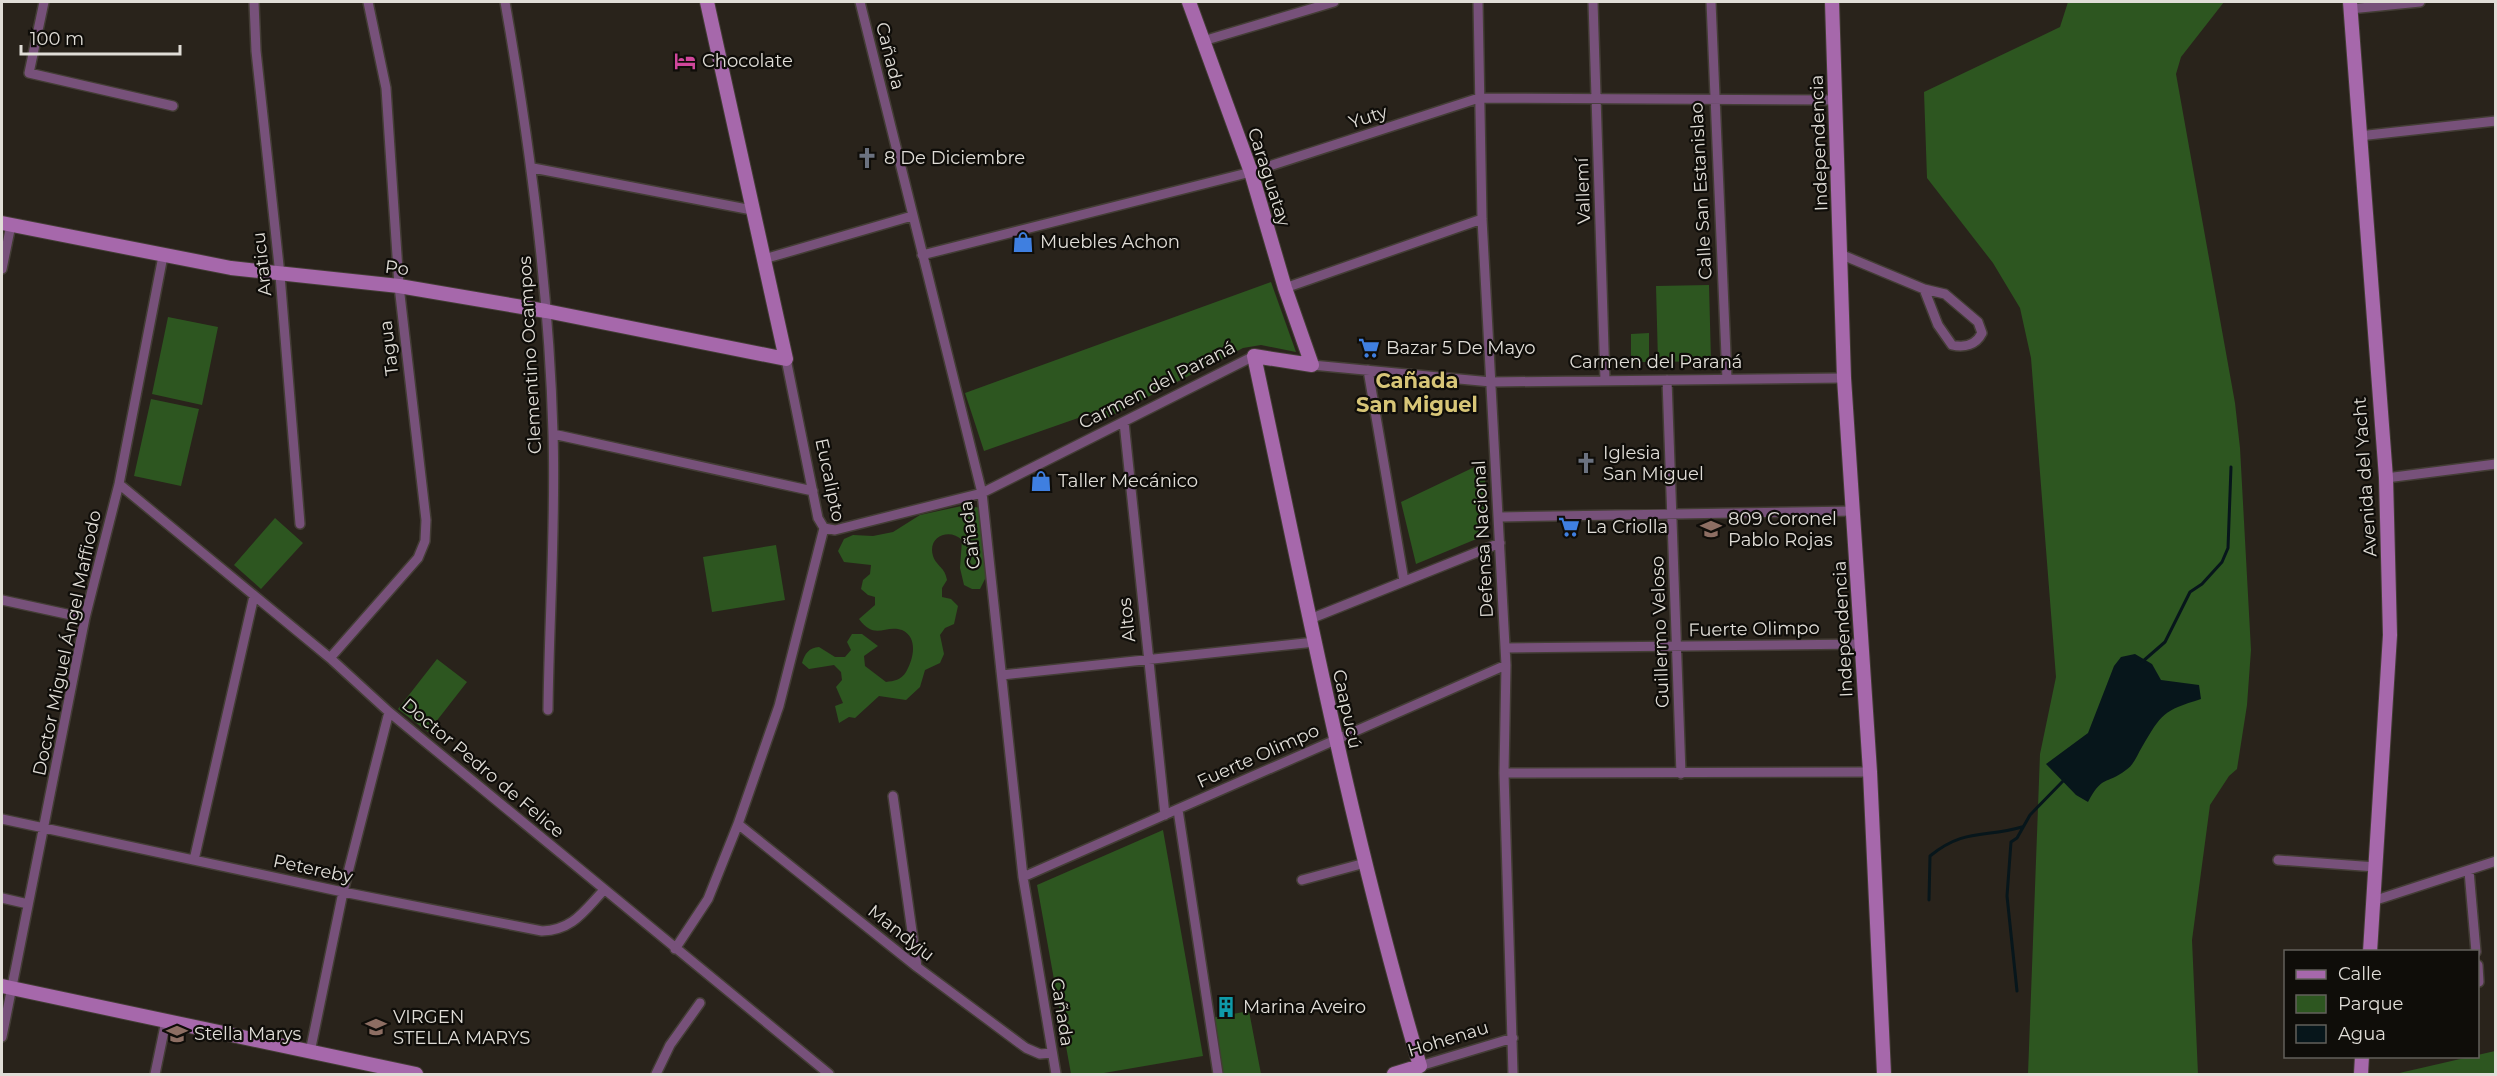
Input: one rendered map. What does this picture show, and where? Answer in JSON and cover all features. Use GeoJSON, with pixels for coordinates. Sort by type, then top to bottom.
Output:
{"type":"FeatureCollection","features":[{"type":"Feature","properties":{"kind":"street"},"geometry":{"type":"LineString","coordinates":[[44,2],[29,73],[174,106]]}},
{"type":"Feature","properties":{"kind":"street","name":"Araticu"},"geometry":{"type":"LineString","coordinates":[[254,2],[256,51],[280,274],[300,524]]}},
{"type":"Feature","properties":{"kind":"street","name":"Tagua"},"geometry":{"type":"LineString","coordinates":[[330,658],[418,558],[425,542],[426,520],[399,286],[386,88],[368,2]]}},
{"type":"Feature","properties":{"kind":"street","name":"Clementino Ocampos"},"geometry":{"type":"LineString","coordinates":[[505,2],[532,168],[546,311],[554,434],[548,710]]}},
{"type":"Feature","properties":{"kind":"street","name":"Eucalipto"},"geometry":{"type":"LineString","coordinates":[[675,949],[708,899],[738,824],[779,706],[824,528],[818,518],[786,359],[707,2]]}},
{"type":"Feature","properties":{"kind":"street","name":"Cañada"},"geometry":{"type":"LineString","coordinates":[[860,2],[982,493],[1023,877],[1056,1074]]}},
{"type":"Feature","properties":{"kind":"street","name":"Caraguatay"},"geometry":{"type":"LineString","coordinates":[[1189,2],[1251,172],[1285,288],[1312,365]]}},
{"type":"Feature","properties":{"kind":"street"},"geometry":{"type":"LineString","coordinates":[[1203,41],[1334,2]]}},
{"type":"Feature","properties":{"kind":"street","name":"Defensa Nacional"},"geometry":{"type":"LineString","coordinates":[[1478,2],[1482,219],[1500,517],[1506,665],[1504,773],[1513,1074]]}},
{"type":"Feature","properties":{"kind":"street","name":"Vallemí"},"geometry":{"type":"LineString","coordinates":[[1593,2],[1605,380]]}},
{"type":"Feature","properties":{"kind":"street","name":"Calle San Estanislao"},"geometry":{"type":"LineString","coordinates":[[1711,2],[1713,99],[1727,380]]}},
{"type":"Feature","properties":{"kind":"street","name":"Independencia"},"geometry":{"type":"LineString","coordinates":[[1832,2],[1844,378],[1870,772],[1884,1074]]}},
{"type":"Feature","properties":{"kind":"street"},"geometry":{"type":"LineString","coordinates":[[2350,5],[2420,2]]}},
{"type":"Feature","properties":{"kind":"street","name":"Avenida del Yacht"},"geometry":{"type":"LineString","coordinates":[[2350,5],[2386,478],[2390,635],[2370,950]]}},
{"type":"Feature","properties":{"kind":"street","name":"Yuty"},"geometry":{"type":"LineString","coordinates":[[922,255],[1251,172],[1479,98],[1835,100]]}},
{"type":"Feature","properties":{"kind":"street"},"geometry":{"type":"LineString","coordinates":[[2359,136],[2496,121]]}},
{"type":"Feature","properties":{"kind":"street"},"geometry":{"type":"LineString","coordinates":[[532,168],[752,210]]}},
{"type":"Feature","properties":{"kind":"street"},"geometry":{"type":"LineString","coordinates":[[764,259],[912,216]]}},
{"type":"Feature","properties":{"kind":"street"},"geometry":{"type":"LineString","coordinates":[[1285,288],[1482,219]]}},
{"type":"Feature","properties":{"kind":"street"},"geometry":{"type":"LineString","coordinates":[[2,269],[6,224]]}},
{"type":"Feature","properties":{"kind":"street","name":"Po"},"geometry":{"type":"LineString","coordinates":[[6,224],[163,256],[280,274],[399,286],[546,311],[786,359]]}},
{"type":"Feature","properties":{"kind":"street"},"geometry":{"type":"LineString","coordinates":[[1840,254],[1924,289],[1944,294],[1978,322],[1982,333],[1979,338],[1970,345],[1952,345],[1943,335],[1924,289]]}},
{"type":"Feature","properties":{"kind":"street","name":"Doctor Miguel Ángel Maffiodo"},"geometry":{"type":"LineString","coordinates":[[2,1037],[6,987],[28,904],[86,618],[119,484],[163,256]]}},
{"type":"Feature","properties":{"kind":"street","name":"Carmen del Paraná"},"geometry":{"type":"LineString","coordinates":[[824,528],[835,530],[982,493],[1254,356],[1312,365],[1491,382],[1844,378]]}},
{"type":"Feature","properties":{"kind":"street","name":"Caapucú"},"geometry":{"type":"LineString","coordinates":[[1254,356],[1335,740],[1365,863],[1420,1066]]}},
{"type":"Feature","properties":{"kind":"street"},"geometry":{"type":"LineString","coordinates":[[1368,370],[1404,581]]}},
{"type":"Feature","properties":{"kind":"street","name":"Guillermo Veloso"},"geometry":{"type":"LineString","coordinates":[[1667,380],[1681,774]]}},
{"type":"Feature","properties":{"kind":"street","name":"Altos"},"geometry":{"type":"LineString","coordinates":[[1124,422],[1165,815]]}},
{"type":"Feature","properties":{"kind":"street"},"geometry":{"type":"LineString","coordinates":[[554,434],[813,491]]}},
{"type":"Feature","properties":{"kind":"street"},"geometry":{"type":"LineString","coordinates":[[2386,478],[2496,464]]}},
{"type":"Feature","properties":{"kind":"street","name":"Doctor Pedro de Felice"},"geometry":{"type":"LineString","coordinates":[[119,484],[330,658],[389,712],[829,1074]]}},
{"type":"Feature","properties":{"kind":"street"},"geometry":{"type":"LineString","coordinates":[[1500,517],[1854,511]]}},
{"type":"Feature","properties":{"kind":"street"},"geometry":{"type":"LineString","coordinates":[[1310,619],[1500,543]]}},
{"type":"Feature","properties":{"kind":"street"},"geometry":{"type":"LineString","coordinates":[[194,860],[254,596]]}},
{"type":"Feature","properties":{"kind":"street"},"geometry":{"type":"LineString","coordinates":[[2,600],[86,618]]}},
{"type":"Feature","properties":{"kind":"street"},"geometry":{"type":"LineString","coordinates":[[1002,675],[1315,642]]}},
{"type":"Feature","properties":{"kind":"street","name":"Fuerte Olimpo"},"geometry":{"type":"LineString","coordinates":[[1505,648],[1860,644]]}},
{"type":"Feature","properties":{"kind":"street","name":"Fuerte Olimpo"},"geometry":{"type":"LineString","coordinates":[[1023,877],[1506,665]]}},
{"type":"Feature","properties":{"kind":"street"},"geometry":{"type":"LineString","coordinates":[[310,1052],[343,892],[389,712]]}},
{"type":"Feature","properties":{"kind":"street"},"geometry":{"type":"LineString","coordinates":[[1504,773],[1870,772]]}},
{"type":"Feature","properties":{"kind":"street"},"geometry":{"type":"LineString","coordinates":[[893,796],[916,967]]}},
{"type":"Feature","properties":{"kind":"street"},"geometry":{"type":"LineString","coordinates":[[1178,810],[1218,1074]]}},
{"type":"Feature","properties":{"kind":"street","name":"Petereby"},"geometry":{"type":"LineString","coordinates":[[2,819],[343,892],[542,931],[556,930],[571,925],[604,890]]}},
{"type":"Feature","properties":{"kind":"street","name":"Mandyju"},"geometry":{"type":"LineString","coordinates":[[738,824],[916,967],[1026,1048],[1040,1054],[1052,1053]]}},
{"type":"Feature","properties":{"kind":"street"},"geometry":{"type":"LineString","coordinates":[[2278,860],[2376,867]]}},
{"type":"Feature","properties":{"kind":"street"},"geometry":{"type":"LineString","coordinates":[[2373,901],[2496,861]]}},
{"type":"Feature","properties":{"kind":"street"},"geometry":{"type":"LineString","coordinates":[[1302,880],[1365,863]]}},
{"type":"Feature","properties":{"kind":"street"},"geometry":{"type":"LineString","coordinates":[[2469,871],[2476,950]]}},
{"type":"Feature","properties":{"kind":"street"},"geometry":{"type":"LineString","coordinates":[[2,898],[28,904]]}},
{"type":"Feature","properties":{"kind":"street"},"geometry":{"type":"LineString","coordinates":[[6,987],[416,1074]]}},
{"type":"Feature","properties":{"kind":"street"},"geometry":{"type":"LineString","coordinates":[[656,1074],[670,1045],[700,1003]]}},
{"type":"Feature","properties":{"kind":"street"},"geometry":{"type":"LineString","coordinates":[[154,1074],[166,1021]]}},
{"type":"Feature","properties":{"kind":"street","name":"Hohenau"},"geometry":{"type":"LineString","coordinates":[[1394,1074],[1513,1038]]}},
{"type":"Feature","properties":{"kind":"street"},"geometry":{"type":"LineString","coordinates":[[2361,1074],[2362,1058]]}},
{"type":"Feature","properties":{"kind":"green space"},"geometry":{"type":"Polygon","coordinates":[[[2068,2],[2224,2],[2181,57],[2176,74],[2235,403],[2240,448],[2251,650],[2247,705],[2237,769],[2229,776],[2210,805],[2192,940],[2198,1074],[2028,1074],[2040,754],[2056,677],[2031,358],[2020,308],[1993,263],[1927,178],[1924,92],[2060,27],[2068,2]]]}},
{"type":"Feature","properties":{"kind":"green space"},"geometry":{"type":"Polygon","coordinates":[[[1271,282],[1296,352],[1261,345],[1243,348],[1105,419],[1101,410],[984,451],[965,393],[1271,282]]]}},
{"type":"Feature","properties":{"kind":"green space"},"geometry":{"type":"Polygon","coordinates":[[[1709,285],[1711,361],[1658,362],[1656,286],[1709,285]]]}},
{"type":"Feature","properties":{"kind":"green space"},"geometry":{"type":"Polygon","coordinates":[[[168,317],[218,327],[202,405],[152,394],[168,317]]]}},
{"type":"Feature","properties":{"kind":"green space"},"geometry":{"type":"Polygon","coordinates":[[[1649,333],[1649,362],[1631,362],[1631,334],[1649,333]]]}},
{"type":"Feature","properties":{"kind":"green space"},"geometry":{"type":"Polygon","coordinates":[[[151,399],[199,409],[181,486],[134,476],[151,399]]]}},
{"type":"Feature","properties":{"kind":"green space"},"geometry":{"type":"Polygon","coordinates":[[[1485,462],[1486,535],[1416,564],[1401,502],[1485,462]]]}},
{"type":"Feature","properties":{"kind":"green space"},"geometry":{"type":"Polygon","coordinates":[[[966,505],[980,508],[988,573],[980,589],[972,589],[964,585],[960,568],[962,540],[957,536],[946,535],[936,539],[933,543],[933,556],[945,572],[947,580],[942,588],[942,597],[951,599],[958,606],[954,624],[945,628],[940,635],[944,654],[940,663],[925,670],[920,687],[906,700],[879,696],[855,718],[849,717],[839,723],[835,706],[843,703],[836,687],[842,680],[841,672],[834,665],[809,669],[802,663],[808,652],[819,647],[835,657],[845,657],[851,650],[847,642],[852,634],[862,634],[878,646],[864,656],[865,666],[886,682],[897,680],[904,675],[911,662],[913,650],[911,638],[902,630],[875,631],[865,626],[859,619],[875,605],[875,597],[861,589],[863,580],[870,574],[871,565],[844,562],[838,551],[844,539],[853,535],[873,536],[893,532],[920,515],[966,505]]]}},
{"type":"Feature","properties":{"kind":"green space"},"geometry":{"type":"Polygon","coordinates":[[[275,518],[303,543],[261,589],[234,565],[275,518]]]}},
{"type":"Feature","properties":{"kind":"green space"},"geometry":{"type":"Polygon","coordinates":[[[776,545],[785,600],[712,612],[703,557],[776,545]]]}},
{"type":"Feature","properties":{"kind":"green space"},"geometry":{"type":"Polygon","coordinates":[[[437,659],[467,682],[428,732],[398,709],[437,659]]]}},
{"type":"Feature","properties":{"kind":"green space"},"geometry":{"type":"Polygon","coordinates":[[[1163,830],[1203,1056],[1098,1074],[1071,1074],[1037,885],[1163,830]]]}},
{"type":"Feature","properties":{"kind":"green space"},"geometry":{"type":"Polygon","coordinates":[[[1249,1011],[1261,1074],[1220,1074],[1211,1018],[1249,1011]]]}},
{"type":"Feature","properties":{"kind":"green space"},"geometry":{"type":"Polygon","coordinates":[[[2495,1051],[2495,1074],[2395,1074],[2465,1058],[2479,1058],[2479,1055],[2495,1051]]]}},
{"type":"Feature","properties":{"kind":"water"},"geometry":{"type":"Polygon","coordinates":[[[2135,654],[2152,664],[2161,680],[2199,685],[2201,699],[2171,710],[2159,720],[2129,768],[2097,787],[2088,802],[2076,795],[2046,764],[2088,733],[2114,666],[2121,657],[2135,654]]]}},
{"type":"Feature","properties":{"kind":"waterway"},"geometry":{"type":"LineString","coordinates":[[2142,662],[2165,642],[2190,592],[2202,584],[2222,562],[2228,548],[2231,467]]}},
{"type":"Feature","properties":{"kind":"waterway"},"geometry":{"type":"LineString","coordinates":[[2017,991],[2007,896],[2011,842],[2017,838],[2030,815],[2064,780]]}},
{"type":"Feature","properties":{"kind":"waterway"},"geometry":{"type":"LineString","coordinates":[[1929,900],[1930,856],[1942,847],[1964,837],[2022,827]]}},
{"type":"Feature","properties":{"kind":"place","name":"Chocolate"},"geometry":{"type":"Point","coordinates":[685,61]}},
{"type":"Feature","properties":{"kind":"place","name":"8 De Diciembre"},"geometry":{"type":"Point","coordinates":[867,158]}},
{"type":"Feature","properties":{"kind":"place","name":"Muebles Achon"},"geometry":{"type":"Point","coordinates":[1023,242]}},
{"type":"Feature","properties":{"kind":"place","name":"Bazar 5 De Mayo"},"geometry":{"type":"Point","coordinates":[1369,348]}},
{"type":"Feature","properties":{"kind":"place","name":"Iglesia San Miguel"},"geometry":{"type":"Point","coordinates":[1586,463]}},
{"type":"Feature","properties":{"kind":"place","name":"Taller Mecánico"},"geometry":{"type":"Point","coordinates":[1041,481]}},
{"type":"Feature","properties":{"kind":"place","name":"La Criolla"},"geometry":{"type":"Point","coordinates":[1569,527]}},
{"type":"Feature","properties":{"kind":"place","name":"809 Coronel Pablo Rojas"},"geometry":{"type":"Point","coordinates":[1711,529]}},
{"type":"Feature","properties":{"kind":"place","name":"Marina Aveiro"},"geometry":{"type":"Point","coordinates":[1226,1007]}},
{"type":"Feature","properties":{"kind":"place","name":"VIRGEN STELLA MARYS"},"geometry":{"type":"Point","coordinates":[376,1027]}},
{"type":"Feature","properties":{"kind":"place","name":"Stella Marys"},"geometry":{"type":"Point","coordinates":[177,1034]}},
{"type":"Feature","properties":{"kind":"district","name":"Cañada San Miguel"},"geometry":{"type":"Point","coordinates":[1417,393]}}]}
